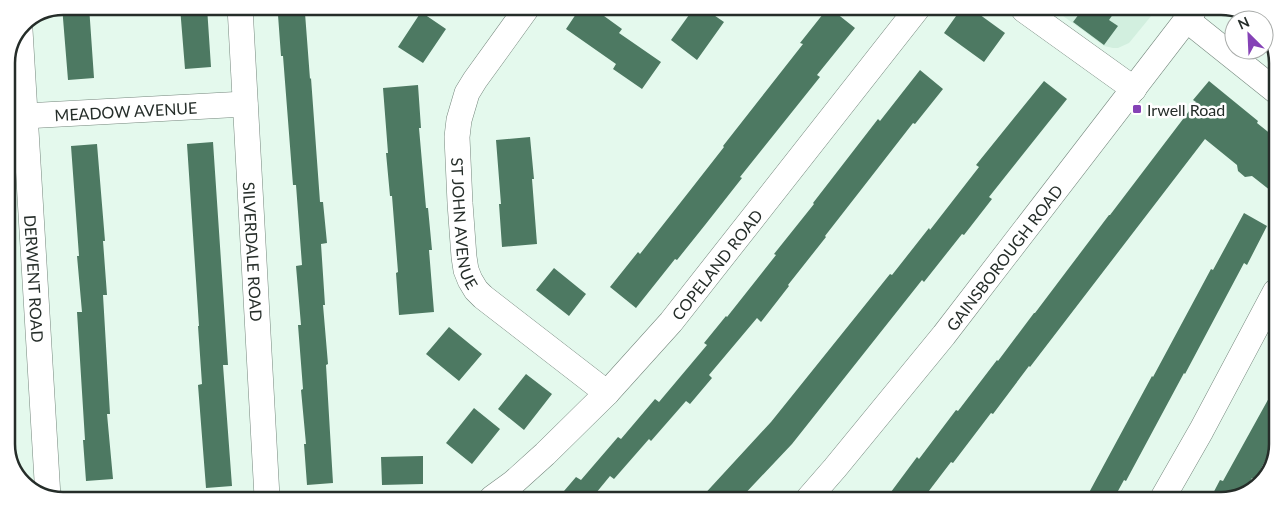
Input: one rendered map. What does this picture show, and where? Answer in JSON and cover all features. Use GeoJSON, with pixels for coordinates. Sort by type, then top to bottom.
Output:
{"type":"FeatureCollection","features":[{"type":"Feature","properties":{"kind":"street","name":"SILVERDALE ROAD"},"geometry":{"type":"LineString","coordinates":[[240,15],[267,492]]}},
{"type":"Feature","properties":{"kind":"street","name":"ST JOHN AVENUE"},"geometry":{"type":"LineString","coordinates":[[522,15],[467,93],[459,120],[460,203],[465,263],[470,280],[482,297],[606,393]]}},
{"type":"Feature","properties":{"kind":"street","name":"COPELAND ROAD"},"geometry":{"type":"LineString","coordinates":[[500,492],[545,454],[606,393],[671,322],[912,15]]}},
{"type":"Feature","properties":{"kind":"street"},"geometry":{"type":"LineString","coordinates":[[1032,15],[1134,89]]}},
{"type":"Feature","properties":{"kind":"street"},"geometry":{"type":"LineString","coordinates":[[1190,15],[1269,85]]}},
{"type":"Feature","properties":{"kind":"street","name":"GAINSBOROUGH ROAD"},"geometry":{"type":"LineString","coordinates":[[814,492],[944,335],[1190,15]]}},
{"type":"Feature","properties":{"kind":"street","name":"DERWENT ROAD"},"geometry":{"type":"LineString","coordinates":[[19,44],[15,117],[47,489]]}},
{"type":"Feature","properties":{"kind":"street","name":"MEADOW AVENUE"},"geometry":{"type":"LineString","coordinates":[[15,117],[246,104]]}},
{"type":"Feature","properties":{"kind":"street"},"geometry":{"type":"LineString","coordinates":[[1166,492],[1201,431],[1269,303]]}},
{"type":"Feature","properties":{"kind":"shaded area"},"geometry":{"type":"Polygon","coordinates":[[[1062,15],[1152,15],[1129,43],[1118,48],[1104,46],[1062,15]]]}},
{"type":"Feature","properties":{"kind":"building"},"geometry":{"type":"Polygon","coordinates":[[[63,15],[90,15],[94,78],[68,80],[63,15]]]}},
{"type":"Feature","properties":{"kind":"building"},"geometry":{"type":"Polygon","coordinates":[[[181,15],[208,15],[211,67],[185,69],[181,15]]]}},
{"type":"Feature","properties":{"kind":"building"},"geometry":{"type":"Polygon","coordinates":[[[278,15],[305,15],[320,202],[323,202],[327,243],[321,244],[333,483],[307,485],[298,325],[301,325],[296,266],[302,265],[296,185],[293,185],[283,56],[281,56],[278,15]]]}},
{"type":"Feature","properties":{"kind":"building"},"geometry":{"type":"Polygon","coordinates":[[[419,15],[425,15],[446,29],[423,63],[398,47],[419,15]]]}},
{"type":"Feature","properties":{"kind":"building"},"geometry":{"type":"Polygon","coordinates":[[[575,15],[603,15],[622,29],[619,33],[661,62],[642,89],[613,69],[616,64],[566,29],[575,15]]]}},
{"type":"Feature","properties":{"kind":"building"},"geometry":{"type":"Polygon","coordinates":[[[689,15],[714,15],[724,22],[697,60],[671,40],[689,15]]]}},
{"type":"Feature","properties":{"kind":"building"},"geometry":{"type":"Polygon","coordinates":[[[822,15],[839,15],[855,28],[817,75],[820,77],[740,177],[742,178],[636,308],[610,287],[638,252],[640,254],[724,147],[803,44],[800,43],[822,15]]]}},
{"type":"Feature","properties":{"kind":"building"},"geometry":{"type":"Polygon","coordinates":[[[957,15],[980,15],[1005,33],[984,62],[944,33],[957,15]]]}},
{"type":"Feature","properties":{"kind":"building"},"geometry":{"type":"Polygon","coordinates":[[[1078,15],[1112,15],[1109,20],[1118,26],[1104,45],[1073,22],[1078,15]]]}},
{"type":"Feature","properties":{"kind":"building"},"geometry":{"type":"Polygon","coordinates":[[[920,70],[943,89],[915,124],[913,123],[761,322],[757,318],[709,375],[712,378],[690,404],[686,401],[614,479],[610,476],[597,492],[563,492],[576,477],[581,480],[618,437],[621,439],[655,399],[659,402],[707,345],[704,343],[776,255],[774,254],[878,119],[880,121],[920,70]]]}},
{"type":"Feature","properties":{"kind":"building"},"geometry":{"type":"Polygon","coordinates":[[[1044,81],[1067,99],[989,197],[992,199],[964,235],[962,234],[924,282],[922,280],[792,444],[747,492],[706,492],[771,422],[890,274],[892,275],[929,228],[930,230],[979,167],[976,165],[1044,81]]]}},
{"type":"Feature","properties":{"kind":"building"},"geometry":{"type":"Polygon","coordinates":[[[1209,81],[1258,121],[1257,123],[1269,133],[1269,189],[1252,176],[1245,177],[1238,171],[1237,165],[1205,139],[1030,367],[928,492],[891,492],[917,457],[919,459],[956,410],[958,411],[1035,313],[1196,102],[1193,100],[1209,81]]]}},
{"type":"Feature","properties":{"kind":"building"},"geometry":{"type":"Polygon","coordinates":[[[418,85],[421,128],[419,128],[426,208],[428,208],[432,250],[429,250],[434,312],[399,315],[396,273],[398,272],[392,196],[390,196],[386,153],[388,153],[383,88],[418,85]]]}},
{"type":"Feature","properties":{"kind":"building"},"geometry":{"type":"Polygon","coordinates":[[[530,137],[537,244],[502,247],[496,140],[530,137]]]}},
{"type":"Feature","properties":{"kind":"building"},"geometry":{"type":"Polygon","coordinates":[[[213,142],[228,365],[223,365],[232,486],[206,488],[198,385],[202,384],[187,144],[213,142]]]}},
{"type":"Feature","properties":{"kind":"building"},"geometry":{"type":"Polygon","coordinates":[[[97,144],[105,241],[103,241],[107,295],[103,295],[110,414],[107,414],[113,479],[86,481],[77,312],[82,312],[71,146],[97,144]]]}},
{"type":"Feature","properties":{"kind":"building"},"geometry":{"type":"Polygon","coordinates":[[[1244,213],[1267,226],[1247,265],[1244,263],[1126,481],[1124,480],[1117,492],[1089,492],[1211,269],[1213,270],[1244,213]]]}},
{"type":"Feature","properties":{"kind":"building"},"geometry":{"type":"Polygon","coordinates":[[[554,268],[586,294],[569,316],[536,290],[554,268]]]}},
{"type":"Feature","properties":{"kind":"building"},"geometry":{"type":"Polygon","coordinates":[[[449,327],[482,354],[459,381],[426,354],[449,327]]]}},
{"type":"Feature","properties":{"kind":"building"},"geometry":{"type":"Polygon","coordinates":[[[526,374],[552,394],[524,430],[498,409],[526,374]]]}},
{"type":"Feature","properties":{"kind":"building"},"geometry":{"type":"Polygon","coordinates":[[[1269,398],[1268,454],[1257,476],[1237,489],[1228,492],[1214,492],[1220,480],[1223,481],[1269,398]]]}},
{"type":"Feature","properties":{"kind":"building"},"geometry":{"type":"Polygon","coordinates":[[[474,408],[500,429],[472,464],[446,443],[474,408]]]}},
{"type":"Feature","properties":{"kind":"building"},"geometry":{"type":"Polygon","coordinates":[[[423,456],[423,484],[382,485],[381,457],[423,456]]]}},
{"type":"Feature","properties":{"kind":"place","name":"Irwell Road"},"geometry":{"type":"Point","coordinates":[1137,109]}}]}
